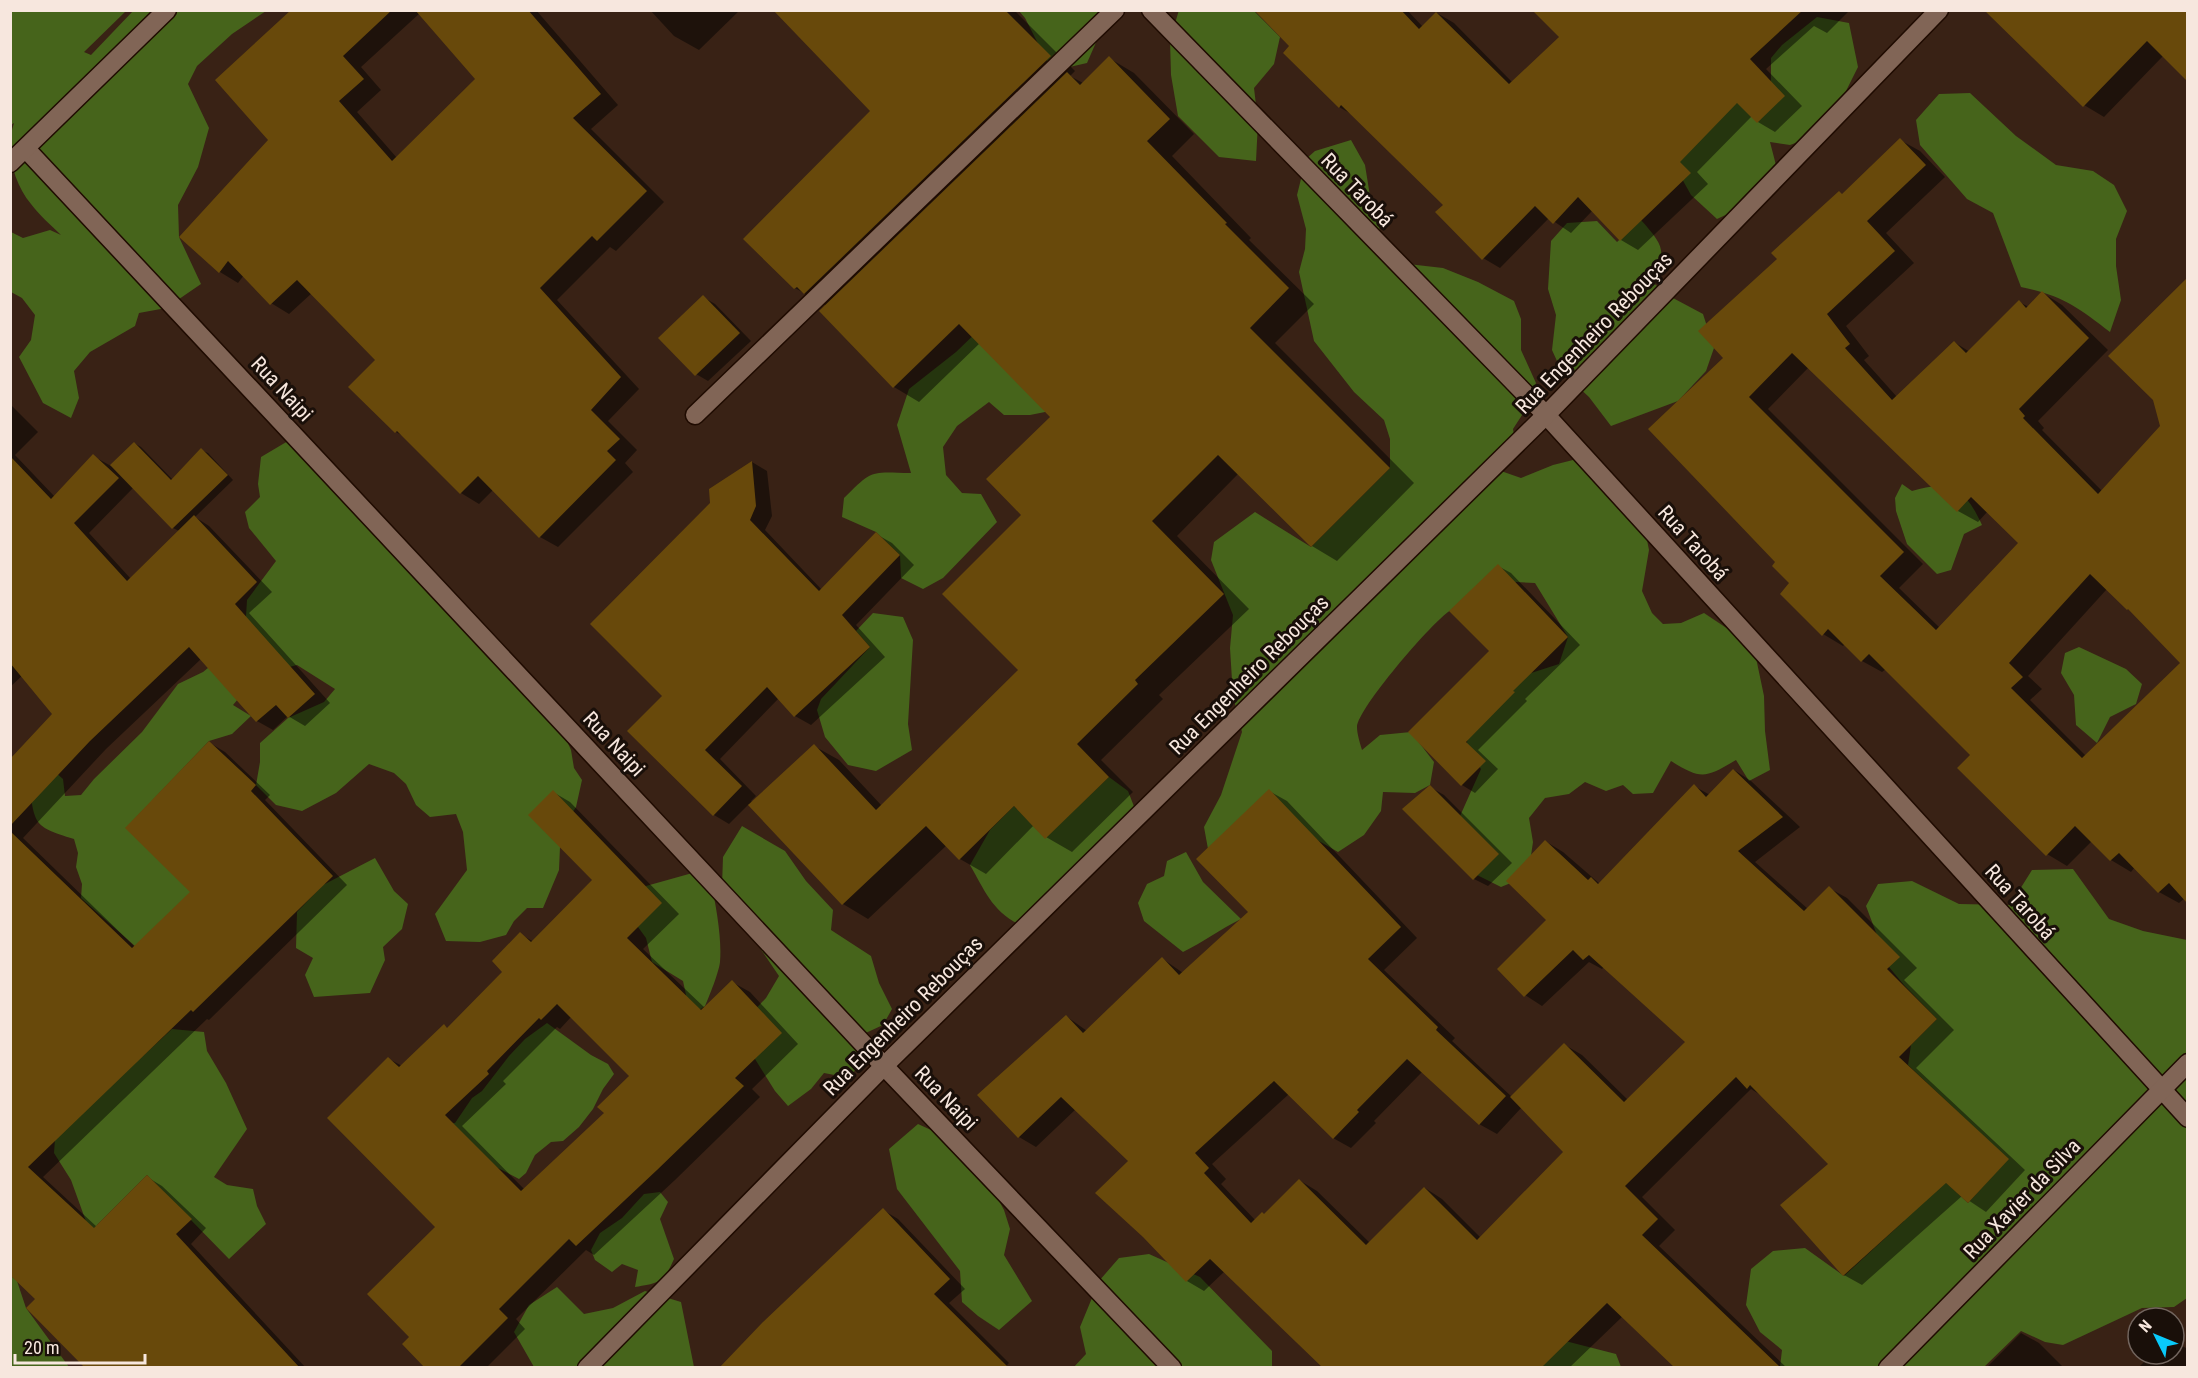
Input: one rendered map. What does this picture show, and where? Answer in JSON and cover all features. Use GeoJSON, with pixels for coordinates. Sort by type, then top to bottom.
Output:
{"type":"FeatureCollection","features":[{"type":"Feature","properties":{"kind":"street"},"geometry":{"type":"LineString","coordinates":[[10,163],[167,10]]}},
{"type":"Feature","properties":{"kind":"street"},"geometry":{"type":"LineString","coordinates":[[695,415],[1115,10]]}},
{"type":"Feature","properties":{"kind":"street","name":"Rua Tarobá"},"geometry":{"type":"LineString","coordinates":[[1151,10],[1546,415],[2187,1118]]}},
{"type":"Feature","properties":{"kind":"street","name":"Rua Engenheiro Rebouças"},"geometry":{"type":"LineString","coordinates":[[587,1368],[884,1066],[1546,415],[1939,10]]}},
{"type":"Feature","properties":{"kind":"street","name":"Rua Naipi"},"geometry":{"type":"LineString","coordinates":[[26,149],[884,1066],[1172,1368]]}},
{"type":"Feature","properties":{"kind":"street","name":"Rua Xavier da Silva"},"geometry":{"type":"LineString","coordinates":[[1888,1368],[2187,1063]]}},
{"type":"Feature","properties":{"kind":"green space"},"geometry":{"type":"Polygon","coordinates":[[[1179,10],[1254,11],[1280,37],[1274,64],[1254,88],[1258,122],[1256,161],[1219,157],[1178,116],[1171,75],[1170,40],[1179,10]]]}},
{"type":"Feature","properties":{"kind":"green space"},"geometry":{"type":"Polygon","coordinates":[[[11,11],[126,11],[84,52],[91,55],[133,11],[266,11],[232,34],[197,66],[188,84],[209,128],[198,167],[178,205],[179,237],[201,284],[166,308],[139,313],[135,326],[90,352],[74,371],[79,398],[71,418],[43,403],[19,357],[31,340],[35,315],[22,298],[11,292],[11,232],[23,238],[50,230],[61,235],[25,195],[19,186],[12,165],[10,144],[14,123],[11,125],[11,11]]]}},
{"type":"Feature","properties":{"kind":"green space"},"geometry":{"type":"Polygon","coordinates":[[[1019,11],[1103,11],[1101,31],[1087,63],[1052,71],[1025,18],[1019,11]]]}},
{"type":"Feature","properties":{"kind":"green space"},"geometry":{"type":"Polygon","coordinates":[[[1817,17],[1849,23],[1858,67],[1842,99],[1806,139],[1790,145],[1770,142],[1777,169],[1732,212],[1717,219],[1691,195],[1667,152],[1687,95],[1766,97],[1771,80],[1771,58],[1782,45],[1817,17]]]}},
{"type":"Feature","properties":{"kind":"green space"},"geometry":{"type":"Polygon","coordinates":[[[1970,93],[2016,136],[2056,165],[2093,171],[2114,185],[2127,211],[2116,239],[2116,266],[2121,300],[2110,332],[2069,303],[2021,287],[1993,213],[1967,199],[1920,145],[1916,120],[1939,94],[1970,93]]]}},
{"type":"Feature","properties":{"kind":"green space"},"geometry":{"type":"Polygon","coordinates":[[[1351,140],[1365,165],[1370,196],[1381,234],[1408,264],[1443,268],[1478,282],[1514,301],[1521,319],[1521,350],[1536,383],[1524,412],[1513,429],[1517,454],[1501,471],[1521,478],[1553,465],[1577,459],[1646,535],[1649,550],[1642,591],[1652,613],[1663,624],[1681,623],[1704,613],[1737,635],[1755,653],[1764,696],[1765,731],[1770,770],[1749,781],[1736,760],[1710,773],[1703,774],[1697,774],[1671,761],[1653,793],[1633,794],[1623,785],[1606,791],[1585,782],[1569,794],[1545,798],[1529,818],[1533,842],[1528,876],[1501,887],[1471,872],[1452,834],[1481,769],[1466,749],[1471,717],[1528,674],[1559,664],[1568,637],[1535,583],[1516,582],[1492,611],[1464,607],[1448,612],[1396,667],[1360,717],[1357,727],[1362,750],[1380,735],[1411,732],[1434,762],[1430,785],[1415,793],[1383,792],[1381,811],[1364,835],[1338,852],[1305,833],[1212,871],[1204,827],[1221,795],[1242,732],[1233,696],[1230,648],[1233,615],[1211,560],[1214,542],[1255,512],[1311,547],[1390,468],[1390,439],[1384,420],[1354,392],[1314,341],[1299,272],[1305,249],[1306,229],[1297,195],[1306,159],[1315,151],[1351,140]]]}},
{"type":"Feature","properties":{"kind":"green space"},"geometry":{"type":"Polygon","coordinates":[[[1641,220],[1661,249],[1660,263],[1652,282],[1673,298],[1703,314],[1714,348],[1706,371],[1678,401],[1611,426],[1589,397],[1562,372],[1552,350],[1556,315],[1548,289],[1551,241],[1567,223],[1597,221],[1617,242],[1641,220]]]}},
{"type":"Feature","properties":{"kind":"green space"},"geometry":{"type":"Polygon","coordinates":[[[982,327],[1060,409],[1030,415],[1004,415],[989,402],[957,426],[943,447],[946,475],[962,493],[981,494],[997,522],[943,578],[923,589],[901,578],[900,555],[876,532],[842,517],[844,498],[873,474],[911,473],[897,425],[909,389],[956,352],[982,327]]]}},
{"type":"Feature","properties":{"kind":"green space"},"geometry":{"type":"Polygon","coordinates":[[[288,441],[558,721],[571,750],[574,768],[582,780],[576,807],[565,824],[560,847],[559,870],[543,908],[527,908],[514,921],[506,935],[480,942],[446,941],[435,914],[467,870],[463,832],[456,814],[430,817],[416,805],[406,784],[394,773],[369,764],[336,793],[302,811],[276,805],[256,785],[260,762],[260,743],[288,718],[324,702],[335,689],[297,665],[258,675],[233,705],[251,716],[232,734],[209,741],[126,828],[197,886],[136,947],[81,898],[82,884],[76,867],[78,853],[74,839],[50,831],[38,821],[35,815],[28,782],[46,764],[63,779],[65,796],[81,795],[142,732],[178,684],[203,672],[224,655],[232,637],[246,616],[247,600],[276,561],[249,528],[245,512],[260,497],[258,484],[261,457],[288,441]]]}},
{"type":"Feature","properties":{"kind":"green space"},"geometry":{"type":"Polygon","coordinates":[[[1902,484],[1912,491],[1937,486],[1956,490],[1970,503],[1976,513],[1982,525],[1964,534],[1951,570],[1937,574],[1907,544],[1896,511],[1895,498],[1902,484]]]}},
{"type":"Feature","properties":{"kind":"green space"},"geometry":{"type":"Polygon","coordinates":[[[873,613],[903,617],[913,640],[908,724],[912,750],[876,771],[848,765],[825,737],[817,710],[821,699],[870,647],[856,631],[873,613]]]}},
{"type":"Feature","properties":{"kind":"green space"},"geometry":{"type":"Polygon","coordinates":[[[2079,647],[2126,669],[2142,684],[2136,704],[2110,717],[2097,743],[2076,725],[2074,695],[2061,673],[2065,653],[2079,647]]]}},
{"type":"Feature","properties":{"kind":"green space"},"geometry":{"type":"Polygon","coordinates":[[[1109,777],[1128,791],[1135,809],[1020,925],[1010,919],[990,900],[970,865],[990,830],[1014,806],[1045,838],[1109,777]]]}},
{"type":"Feature","properties":{"kind":"green space"},"geometry":{"type":"Polygon","coordinates":[[[742,826],[785,851],[806,881],[833,910],[831,930],[871,956],[879,983],[892,1009],[883,1025],[857,1037],[861,1061],[850,1078],[824,1073],[811,1089],[788,1106],[775,1091],[755,1059],[749,1016],[766,998],[779,976],[749,932],[722,886],[723,857],[742,826]]]}},
{"type":"Feature","properties":{"kind":"green space"},"geometry":{"type":"Polygon","coordinates":[[[1186,852],[1203,882],[1241,919],[1183,952],[1144,921],[1138,903],[1147,884],[1164,876],[1167,861],[1186,852]]]}},
{"type":"Feature","properties":{"kind":"green space"},"geometry":{"type":"Polygon","coordinates":[[[375,858],[394,891],[408,904],[402,929],[383,947],[385,960],[370,993],[314,997],[305,975],[313,958],[296,948],[297,912],[323,885],[375,858]]]}},
{"type":"Feature","properties":{"kind":"green space"},"geometry":{"type":"Polygon","coordinates":[[[2073,869],[2109,919],[2143,931],[2187,940],[2187,1298],[2175,1306],[2126,1306],[2126,1315],[2063,1345],[2045,1342],[2021,1331],[1983,1368],[1780,1367],[1782,1350],[1760,1332],[1746,1305],[1751,1269],[1773,1251],[1805,1248],[1844,1276],[1904,1221],[1900,1200],[1930,1168],[1968,1203],[2008,1159],[1908,1065],[1911,1045],[1937,1019],[1889,967],[1866,906],[1878,884],[1912,881],[1959,904],[2010,905],[2032,870],[2073,869]]]}},
{"type":"Feature","properties":{"kind":"green space"},"geometry":{"type":"Polygon","coordinates":[[[696,872],[711,882],[717,912],[720,962],[709,997],[705,1006],[619,1066],[686,995],[683,981],[652,962],[646,938],[638,927],[637,900],[646,886],[696,872]]]}},
{"type":"Feature","properties":{"kind":"green space"},"geometry":{"type":"Polygon","coordinates":[[[547,1023],[591,1055],[608,1064],[614,1074],[579,1127],[563,1141],[551,1142],[535,1155],[526,1173],[519,1179],[498,1168],[445,1124],[455,1123],[472,1098],[482,1091],[509,1056],[525,1039],[547,1023]]]}},
{"type":"Feature","properties":{"kind":"green space"},"geometry":{"type":"Polygon","coordinates":[[[172,1029],[204,1032],[207,1051],[226,1083],[247,1129],[214,1177],[227,1185],[253,1189],[257,1206],[266,1224],[229,1259],[147,1175],[97,1225],[92,1238],[71,1180],[54,1153],[56,1125],[144,1055],[172,1029]]]}},
{"type":"Feature","properties":{"kind":"green space"},"geometry":{"type":"Polygon","coordinates":[[[918,1124],[942,1135],[990,1184],[1004,1210],[1010,1229],[1004,1255],[1032,1301],[999,1330],[962,1302],[960,1271],[897,1189],[889,1149],[918,1124]]]}},
{"type":"Feature","properties":{"kind":"green space"},"geometry":{"type":"Polygon","coordinates":[[[660,1192],[668,1202],[660,1219],[674,1259],[667,1273],[660,1280],[635,1287],[638,1270],[622,1264],[612,1272],[595,1260],[591,1250],[600,1233],[622,1218],[644,1194],[660,1192]]]}},
{"type":"Feature","properties":{"kind":"green space"},"geometry":{"type":"Polygon","coordinates":[[[1149,1254],[1200,1277],[1272,1351],[1272,1367],[1073,1368],[1086,1354],[1080,1327],[1099,1281],[1119,1258],[1149,1254]]]}},
{"type":"Feature","properties":{"kind":"green space"},"geometry":{"type":"Polygon","coordinates":[[[10,1275],[17,1281],[26,1308],[69,1367],[11,1367],[10,1275]]]}},
{"type":"Feature","properties":{"kind":"green space"},"geometry":{"type":"Polygon","coordinates":[[[557,1287],[584,1314],[613,1308],[645,1291],[681,1302],[694,1367],[534,1367],[514,1332],[529,1305],[557,1287]]]}},
{"type":"Feature","properties":{"kind":"green space"},"geometry":{"type":"Polygon","coordinates":[[[1538,1334],[1616,1354],[1621,1367],[1490,1368],[1538,1334]]]}},
{"type":"Feature","properties":{"kind":"building"},"geometry":{"type":"Polygon","coordinates":[[[291,10],[392,10],[343,56],[364,79],[339,101],[392,161],[475,79],[415,10],[528,10],[601,94],[573,118],[647,191],[597,241],[592,236],[540,288],[621,377],[591,410],[620,439],[607,451],[616,460],[539,538],[478,476],[460,494],[397,431],[395,433],[348,387],[375,360],[297,280],[270,305],[228,261],[219,273],[179,237],[268,140],[215,80],[291,10]]]}},
{"type":"Feature","properties":{"kind":"building"},"geometry":{"type":"Polygon","coordinates":[[[773,10],[1005,10],[1051,56],[804,294],[797,287],[794,289],[743,239],[870,111],[773,10]]]}},
{"type":"Feature","properties":{"kind":"building"},"geometry":{"type":"Polygon","coordinates":[[[1254,10],[1401,10],[1419,29],[1436,12],[1509,84],[1559,37],[1532,10],[1803,10],[1750,59],[1785,96],[1757,123],[1737,103],[1680,162],[1691,173],[1620,241],[1578,197],[1553,224],[1535,206],[1482,260],[1435,212],[1443,205],[1341,105],[1339,108],[1283,53],[1289,46],[1254,10]]]}},
{"type":"Feature","properties":{"kind":"building"},"geometry":{"type":"Polygon","coordinates":[[[1984,10],[2187,10],[2187,81],[2147,41],[2083,107],[1984,10]]]}},
{"type":"Feature","properties":{"kind":"building"},"geometry":{"type":"Polygon","coordinates":[[[1109,56],[1170,119],[1147,141],[1289,288],[1250,328],[1390,468],[1311,547],[1218,455],[1152,521],[1224,594],[1135,680],[1138,684],[1077,744],[1109,777],[1045,839],[1014,806],[959,860],[926,826],[842,905],[748,805],[814,744],[876,810],[1018,670],[942,594],[1021,515],[986,479],[1050,417],[959,324],[893,388],[819,311],[1067,72],[1080,85],[1109,56]]]}},
{"type":"Feature","properties":{"kind":"building"},"geometry":{"type":"Polygon","coordinates":[[[1900,138],[1926,165],[1867,221],[1895,251],[1827,314],[1850,344],[1845,348],[1892,400],[1954,341],[1966,353],[2019,300],[2026,308],[2042,291],[2089,338],[2019,409],[2025,416],[2023,418],[2098,494],[2160,426],[2153,400],[2108,356],[2187,278],[2187,903],[2169,883],[2158,893],[2119,853],[2110,861],[2075,826],[2046,856],[1957,768],[1970,755],[1869,654],[1861,662],[1828,629],[1822,636],[1780,594],[1789,583],[1772,566],[1775,562],[1648,429],[1723,358],[1698,331],[1777,259],[1771,253],[1839,191],[1842,194],[1900,138]],[[1792,353],[1749,397],[1904,552],[1880,576],[1936,630],[2018,543],[1971,497],[1957,512],[1792,353]],[[2090,574],[2009,663],[2023,677],[2011,688],[2082,758],[2180,663],[2128,609],[2090,574]]]}},
{"type":"Feature","properties":{"kind":"building"},"geometry":{"type":"Polygon","coordinates":[[[703,295],[740,333],[695,376],[658,338],[703,295]]]}},
{"type":"Feature","properties":{"kind":"building"},"geometry":{"type":"Polygon","coordinates":[[[134,442],[171,480],[201,448],[228,475],[172,529],[110,465],[134,442]]]}},
{"type":"Feature","properties":{"kind":"building"},"geometry":{"type":"Polygon","coordinates":[[[93,454],[119,478],[74,523],[127,581],[194,515],[257,582],[235,604],[315,694],[288,718],[276,705],[256,722],[189,647],[90,741],[10,826],[10,759],[52,714],[10,663],[10,456],[51,499],[93,454]]]}},
{"type":"Feature","properties":{"kind":"building"},"geometry":{"type":"Polygon","coordinates":[[[752,461],[756,506],[750,520],[819,591],[876,532],[900,555],[842,615],[870,647],[794,717],[767,687],[705,750],[742,786],[713,816],[627,731],[662,696],[590,624],[710,503],[709,489],[752,461]]]}},
{"type":"Feature","properties":{"kind":"building"},"geometry":{"type":"Polygon","coordinates":[[[1498,564],[1568,637],[1513,691],[1515,692],[1466,742],[1486,761],[1461,786],[1408,732],[1489,651],[1449,611],[1498,564]]]}},
{"type":"Feature","properties":{"kind":"building"},"geometry":{"type":"Polygon","coordinates":[[[209,741],[256,785],[251,791],[333,876],[28,1167],[94,1228],[147,1175],[192,1219],[176,1234],[300,1368],[85,1368],[26,1308],[35,1299],[10,1275],[10,831],[132,948],[190,892],[125,828],[209,741]]]}},
{"type":"Feature","properties":{"kind":"building"},"geometry":{"type":"Polygon","coordinates":[[[1733,769],[1783,817],[1738,851],[1804,911],[1829,886],[1900,957],[1887,969],[1937,1019],[1899,1057],[2009,1159],[1968,1203],[1946,1183],[1843,1276],[1780,1205],[1828,1164],[1750,1085],[1747,1089],[1736,1077],[1625,1186],[1658,1219],[1642,1235],[1781,1368],[1675,1368],[1607,1303],[1541,1368],[1323,1368],[1210,1259],[1186,1282],[1143,1237],[1095,1193],[1128,1161],[1061,1097],[1018,1138],[977,1095],[1066,1015],[1083,1033],[1162,957],[1179,975],[1248,912],[1196,859],[1269,789],[1401,927],[1368,959],[1438,1027],[1436,1030],[1506,1096],[1479,1125],[1407,1059],[1357,1110],[1359,1112],[1333,1139],[1274,1081],[1195,1153],[1209,1168],[1204,1173],[1251,1223],[1262,1212],[1264,1214],[1299,1179],[1366,1245],[1424,1187],[1477,1240],[1563,1152],[1510,1097],[1564,1043],[1624,1102],[1685,1042],[1589,955],[1583,960],[1573,950],[1524,997],[1497,969],[1546,920],[1506,881],[1545,840],[1588,880],[1591,877],[1598,884],[1694,784],[1706,797],[1733,769]]]}},
{"type":"Feature","properties":{"kind":"building"},"geometry":{"type":"Polygon","coordinates":[[[1430,785],[1499,854],[1473,880],[1402,809],[1430,785]]]}},
{"type":"Feature","properties":{"kind":"building"},"geometry":{"type":"Polygon","coordinates":[[[553,790],[662,903],[627,938],[701,1010],[732,980],[782,1033],[735,1078],[744,1086],[576,1246],[569,1239],[499,1309],[508,1318],[458,1368],[425,1368],[402,1344],[409,1337],[367,1294],[435,1227],[327,1118],[388,1057],[399,1067],[444,1024],[447,1028],[502,972],[492,961],[520,932],[531,942],[592,880],[528,815],[553,790]],[[557,1004],[541,1020],[539,1018],[487,1071],[489,1074],[445,1115],[521,1191],[604,1113],[597,1107],[629,1076],[557,1004]]]}},
{"type":"Feature","properties":{"kind":"building"},"geometry":{"type":"Polygon","coordinates":[[[883,1208],[950,1279],[934,1294],[1009,1368],[719,1368],[762,1323],[883,1208]]]}}]}
